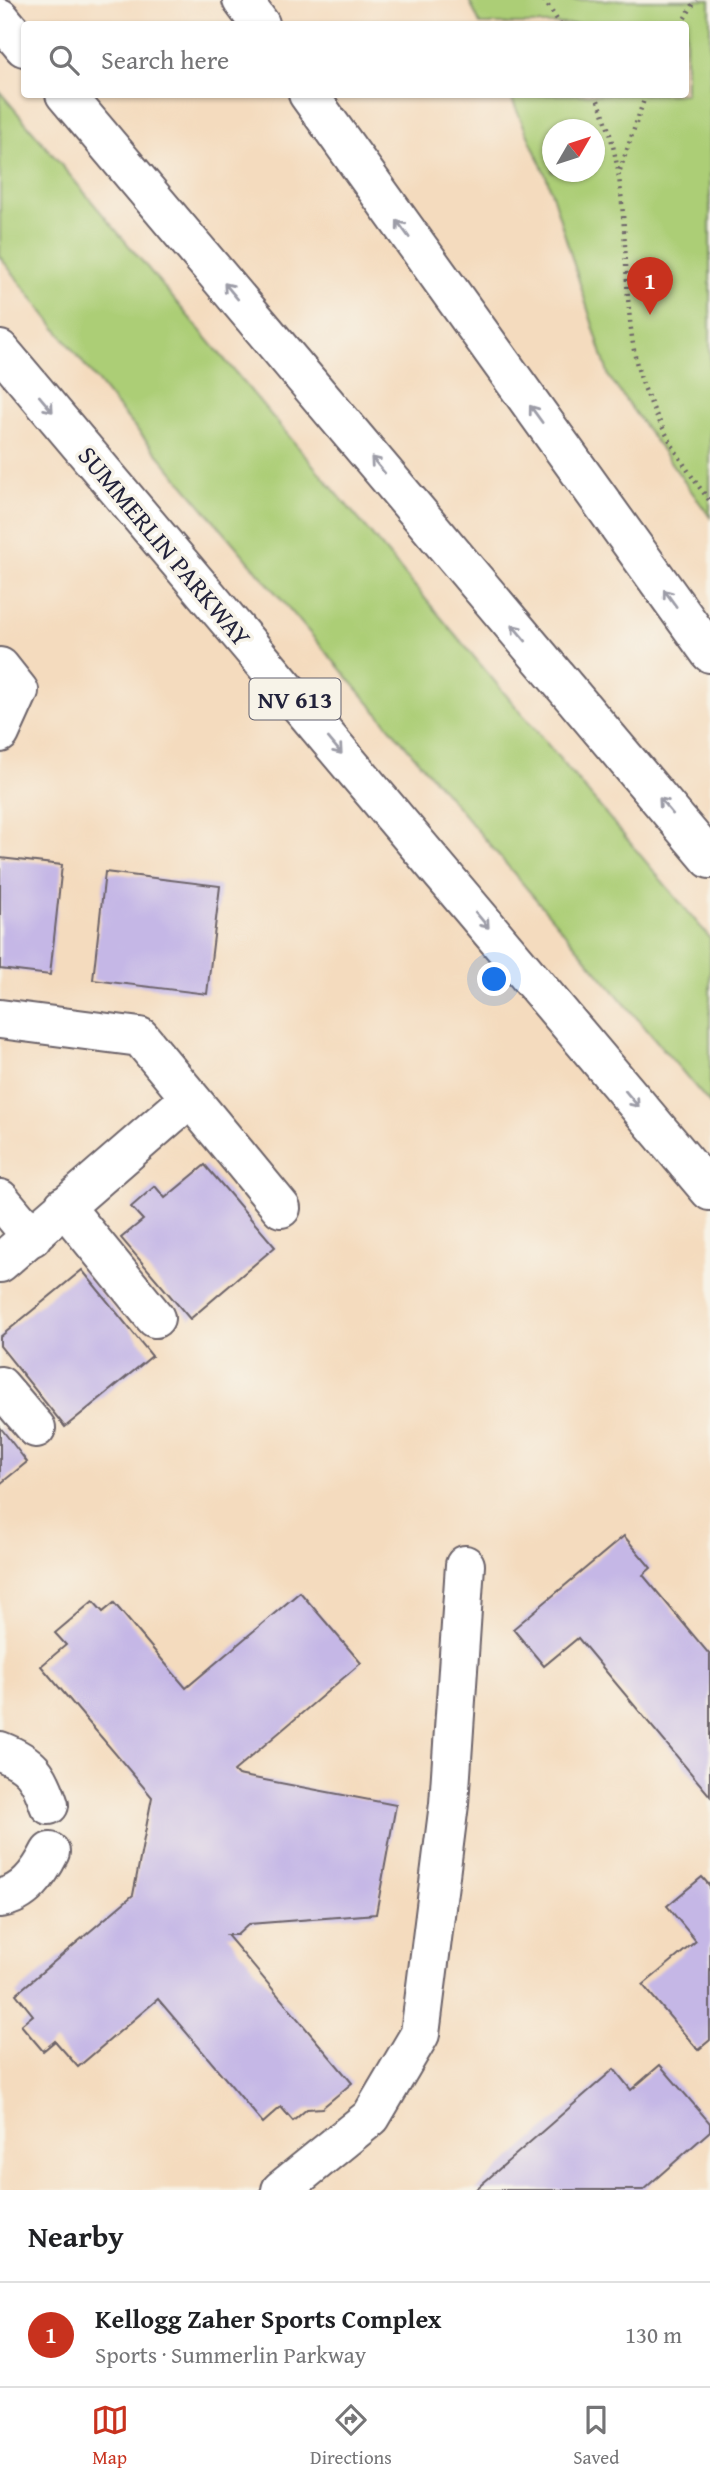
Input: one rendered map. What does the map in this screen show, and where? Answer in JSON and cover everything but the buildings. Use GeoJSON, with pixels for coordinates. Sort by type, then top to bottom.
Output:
{"type":"FeatureCollection","features":[{"type":"Feature","properties":{"kind":"main road"},"geometry":{"type":"LineString","coordinates":[[243,0],[258,21]]}},
{"type":"Feature","properties":{"kind":"main road"},"geometry":{"type":"LineString","coordinates":[[0,18],[21,43]]}},
{"type":"Feature","properties":{"kind":"main road"},"geometry":{"type":"LineString","coordinates":[[68,98],[710,859]]}},
{"type":"Feature","properties":{"kind":"main road"},"geometry":{"type":"LineString","coordinates":[[311,98],[710,653]]}},
{"type":"Feature","properties":{"kind":"main road","name":"SUMMERLIN PARKWAY"},"geometry":{"type":"LineString","coordinates":[[0,350],[710,1191]]}},
{"type":"Feature","properties":{"kind":"main road"},"geometry":{"type":"LineString","coordinates":[[0,667],[19,691],[0,733]]}},
{"type":"Feature","properties":{"kind":"main road"},"geometry":{"type":"LineString","coordinates":[[0,1019],[140,1037],[281,1208]]}},
{"type":"Feature","properties":{"kind":"main road"},"geometry":{"type":"LineString","coordinates":[[0,1263],[189,1099]]}},
{"type":"Feature","properties":{"kind":"main road"},"geometry":{"type":"LineString","coordinates":[[0,1199],[32,1237]]}},
{"type":"Feature","properties":{"kind":"main road"},"geometry":{"type":"LineString","coordinates":[[64,1206],[155,1318]]}},
{"type":"Feature","properties":{"kind":"main road"},"geometry":{"type":"LineString","coordinates":[[0,1385],[36,1428]]}},
{"type":"Feature","properties":{"kind":"main road"},"geometry":{"type":"LineString","coordinates":[[281,2190],[371,2117],[419,2034],[449,1804],[465,1565]]}},
{"type":"Feature","properties":{"kind":"main road"},"geometry":{"type":"LineString","coordinates":[[0,1751],[19,1758],[40,1778],[49,1805]]}},
{"type":"Feature","properties":{"kind":"main road"},"geometry":{"type":"LineString","coordinates":[[0,1898],[27,1885],[41,1871],[50,1852]]}},
{"type":"Feature","properties":{"kind":"path"},"geometry":{"type":"LineString","coordinates":[[544,0],[558,21]]}},
{"type":"Feature","properties":{"kind":"path"},"geometry":{"type":"LineString","coordinates":[[683,21],[696,0]]}},
{"type":"Feature","properties":{"kind":"path"},"geometry":{"type":"LineString","coordinates":[[596,98],[620,171],[625,275],[635,358],[655,411],[694,482],[710,501]]}},
{"type":"Feature","properties":{"kind":"path"},"geometry":{"type":"LineString","coordinates":[[620,171],[645,98]]}},
{"type":"Feature","properties":{"kind":"green space"},"geometry":{"type":"Polygon","coordinates":[[[469,0],[710,0],[710,517],[609,377],[548,182],[605,182],[605,119],[542,119],[542,167],[511,98],[689,98],[689,21],[479,21],[469,0]]]}},
{"type":"Feature","properties":{"kind":"green space"},"geometry":{"type":"Polygon","coordinates":[[[0,92],[710,938],[710,1104],[116,405],[0,257],[0,92]]]}},
{"type":"Feature","properties":{"kind":"place","name":"Kellogg Zaher Sports Complex"},"geometry":{"type":"Point","coordinates":[650,315]}}]}
